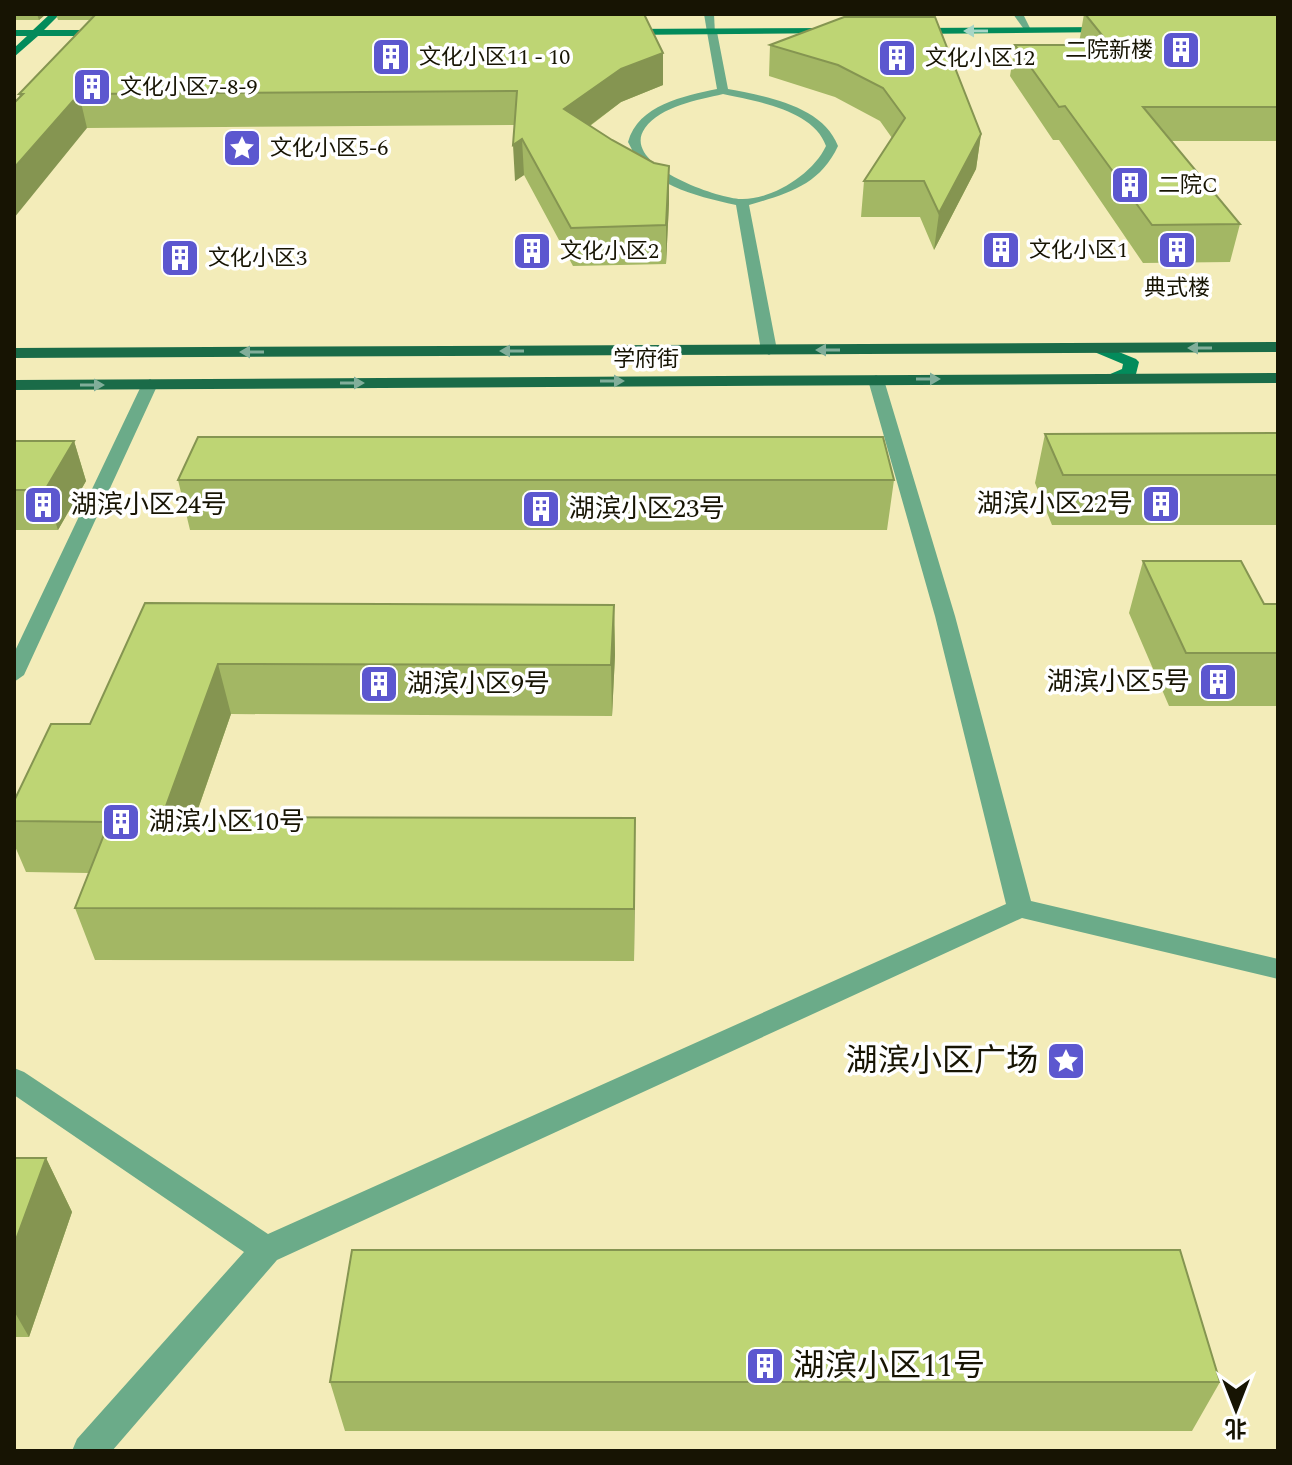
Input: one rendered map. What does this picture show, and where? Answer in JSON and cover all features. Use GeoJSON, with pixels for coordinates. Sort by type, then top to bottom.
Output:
{"type":"FeatureCollection","features":[{"type":"Feature","properties":{"kind":"main road"},"geometry":{"type":"LineString","coordinates":[[14,54],[55,14]]}},
{"type":"Feature","properties":{"kind":"main road"},"geometry":{"type":"LineString","coordinates":[[895,31],[1126,30]]}},
{"type":"Feature","properties":{"kind":"main road"},"geometry":{"type":"LineString","coordinates":[[603,32],[849,31]]}},
{"type":"Feature","properties":{"kind":"main road"},"geometry":{"type":"LineString","coordinates":[[14,33],[114,33]]}},
{"type":"Feature","properties":{"kind":"main road","name":"学府街"},"geometry":{"type":"LineString","coordinates":[[14,353],[1278,347]]}},
{"type":"Feature","properties":{"kind":"main road"},"geometry":{"type":"LineString","coordinates":[[1097,348],[1131,362],[1130,371],[1114,378]]}},
{"type":"Feature","properties":{"kind":"main road","name":"学府街"},"geometry":{"type":"LineString","coordinates":[[14,385],[1278,378]]}},
{"type":"Feature","properties":{"kind":"street"},"geometry":{"type":"LineString","coordinates":[[709,14],[723,91]]}},
{"type":"Feature","properties":{"kind":"street"},"geometry":{"type":"LineString","coordinates":[[1018,14],[1029,30]]}},
{"type":"Feature","properties":{"kind":"street"},"geometry":{"type":"LineString","coordinates":[[723,91],[759,98],[810,119],[823,128],[831,143],[829,157],[813,175],[790,188],[742,203],[689,189],[662,176],[640,158],[633,144],[635,129],[645,120],[689,98],[723,91]]}},
{"type":"Feature","properties":{"kind":"street"},"geometry":{"type":"LineString","coordinates":[[742,203],[769,350]]}},
{"type":"Feature","properties":{"kind":"street"},"geometry":{"type":"LineString","coordinates":[[876,380],[945,616],[1020,908]]}},
{"type":"Feature","properties":{"kind":"street"},"geometry":{"type":"LineString","coordinates":[[14,675],[150,384]]}},
{"type":"Feature","properties":{"kind":"street"},"geometry":{"type":"LineString","coordinates":[[89,1451],[266,1250],[1020,908],[1278,969]]}},
{"type":"Feature","properties":{"kind":"street"},"geometry":{"type":"LineString","coordinates":[[14,1080],[266,1250]]}},
{"type":"Feature","properties":{"kind":"building"},"geometry":{"type":"Polygon","coordinates":[[[96,14],[644,14],[663,53],[621,69],[564,109],[654,163],[669,166],[666,225],[571,228],[522,139],[513,145],[517,91],[79,94],[14,168],[14,103],[23,94],[19,94],[96,14]]]}},
{"type":"Feature","properties":{"kind":"building"},"geometry":{"type":"Polygon","coordinates":[[[1085,14],[1278,14],[1278,107],[1143,107],[1240,224],[1152,225],[1065,106],[1059,107],[1015,45],[1110,45],[1085,14]]]}},
{"type":"Feature","properties":{"kind":"building"},"geometry":{"type":"Polygon","coordinates":[[[844,17],[935,17],[981,134],[939,213],[924,181],[864,181],[905,118],[883,88],[838,65],[770,45],[844,17]]]}},
{"type":"Feature","properties":{"kind":"building"},"geometry":{"type":"Polygon","coordinates":[[[1278,433],[1278,475],[1063,475],[1045,434],[1278,433]]]}},
{"type":"Feature","properties":{"kind":"building"},"geometry":{"type":"Polygon","coordinates":[[[198,437],[883,437],[894,480],[178,480],[198,437]]]}},
{"type":"Feature","properties":{"kind":"building"},"geometry":{"type":"Polygon","coordinates":[[[14,441],[74,441],[45,490],[14,490],[14,441]]]}},
{"type":"Feature","properties":{"kind":"building"},"geometry":{"type":"Polygon","coordinates":[[[1143,561],[1241,561],[1264,604],[1278,604],[1278,653],[1186,653],[1143,561]]]}},
{"type":"Feature","properties":{"kind":"building"},"geometry":{"type":"Polygon","coordinates":[[[145,603],[614,605],[611,665],[218,664],[162,817],[635,818],[634,909],[75,908],[109,822],[14,821],[14,801],[51,724],[90,724],[145,603]]]}},
{"type":"Feature","properties":{"kind":"building"},"geometry":{"type":"Polygon","coordinates":[[[14,1158],[46,1158],[14,1245],[14,1158]]]}},
{"type":"Feature","properties":{"kind":"building"},"geometry":{"type":"Polygon","coordinates":[[[352,1250],[1180,1250],[1220,1382],[330,1382],[352,1250]]]}},
{"type":"Feature","properties":{"kind":"place","name":"二院新楼"},"geometry":{"type":"Point","coordinates":[1181,50]}},
{"type":"Feature","properties":{"kind":"place","name":"文化小区11 - 10"},"geometry":{"type":"Point","coordinates":[391,57]}},
{"type":"Feature","properties":{"kind":"place","name":"文化小区12"},"geometry":{"type":"Point","coordinates":[897,58]}},
{"type":"Feature","properties":{"kind":"place","name":"文化小区7-8-9"},"geometry":{"type":"Point","coordinates":[92,87]}},
{"type":"Feature","properties":{"kind":"place","name":"文化小区5-6"},"geometry":{"type":"Point","coordinates":[242,148]}},
{"type":"Feature","properties":{"kind":"place","name":"二院C"},"geometry":{"type":"Point","coordinates":[1130,185]}},
{"type":"Feature","properties":{"kind":"place","name":"文化小区1"},"geometry":{"type":"Point","coordinates":[1001,250]}},
{"type":"Feature","properties":{"kind":"place","name":"典式楼"},"geometry":{"type":"Point","coordinates":[1177,250]}},
{"type":"Feature","properties":{"kind":"place","name":"文化小区2"},"geometry":{"type":"Point","coordinates":[532,251]}},
{"type":"Feature","properties":{"kind":"place","name":"文化小区3"},"geometry":{"type":"Point","coordinates":[180,258]}},
{"type":"Feature","properties":{"kind":"place","name":"湖滨小区22号"},"geometry":{"type":"Point","coordinates":[1161,504]}},
{"type":"Feature","properties":{"kind":"place","name":"湖滨小区24号"},"geometry":{"type":"Point","coordinates":[43,505]}},
{"type":"Feature","properties":{"kind":"place","name":"湖滨小区23号"},"geometry":{"type":"Point","coordinates":[541,509]}},
{"type":"Feature","properties":{"kind":"place","name":"湖滨小区5号"},"geometry":{"type":"Point","coordinates":[1218,682]}},
{"type":"Feature","properties":{"kind":"place","name":"湖滨小区9号"},"geometry":{"type":"Point","coordinates":[379,684]}},
{"type":"Feature","properties":{"kind":"place","name":"湖滨小区10号"},"geometry":{"type":"Point","coordinates":[121,822]}},
{"type":"Feature","properties":{"kind":"place","name":"湖滨小区广场"},"geometry":{"type":"Point","coordinates":[1066,1061]}},
{"type":"Feature","properties":{"kind":"place","name":"湖滨小区11号"},"geometry":{"type":"Point","coordinates":[765,1366]}}]}
